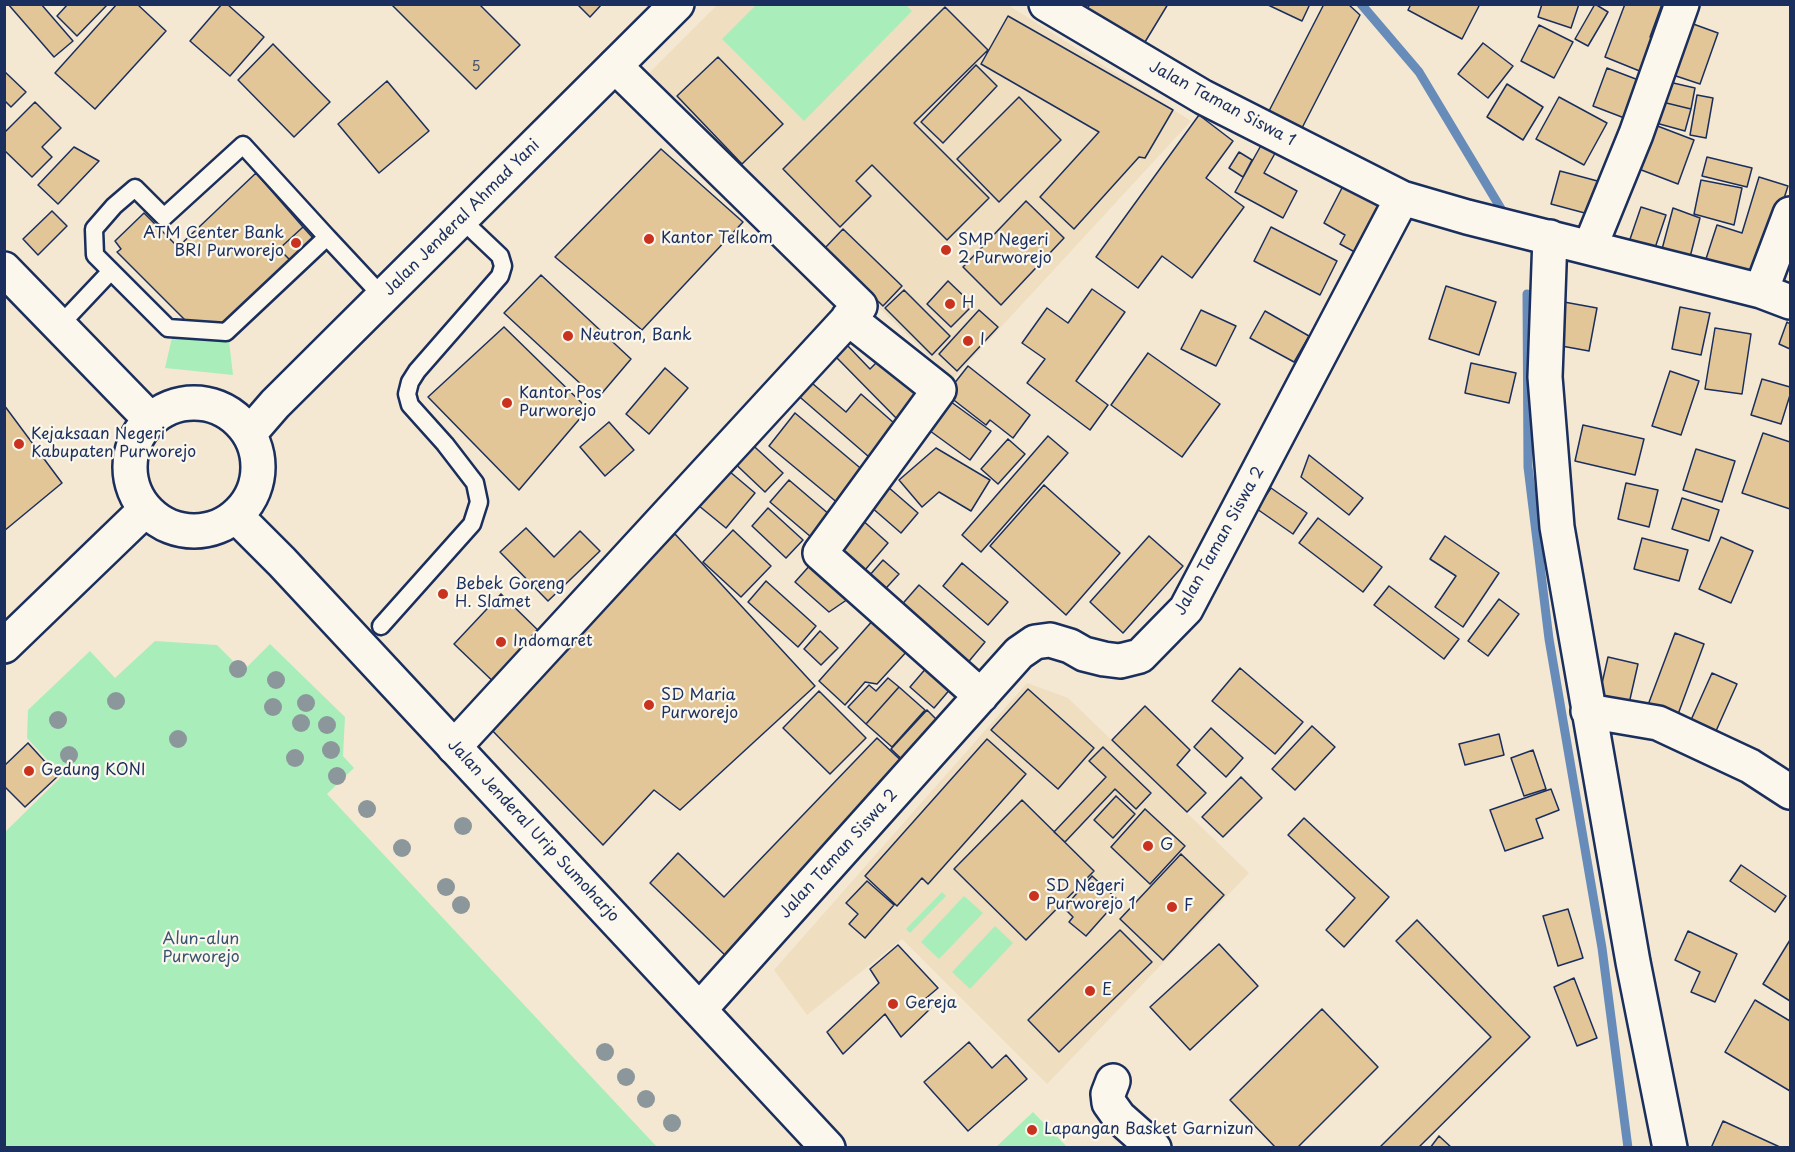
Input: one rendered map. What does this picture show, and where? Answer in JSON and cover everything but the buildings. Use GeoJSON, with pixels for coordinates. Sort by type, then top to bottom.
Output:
{"type":"FeatureCollection","features":[{"type":"Feature","properties":{"kind":"street","name":"Jalan Jenderal Ahmad Yani"},"geometry":{"type":"LineString","coordinates":[[249,434],[275,404],[677,4]]}},
{"type":"Feature","properties":{"kind":"street","name":"Jalan Taman Siswa 1"},"geometry":{"type":"LineString","coordinates":[[1046,4],[1203,97],[1402,198],[1776,296]]}},
{"type":"Feature","properties":{"kind":"street"},"geometry":{"type":"LineString","coordinates":[[1590,247],[1636,134],[1682,4]]}},
{"type":"Feature","properties":{"kind":"street"},"geometry":{"type":"LineString","coordinates":[[454,747],[860,306],[615,66]]}},
{"type":"Feature","properties":{"kind":"street","name":"Jalan Taman Siswa 2"},"geometry":{"type":"LineString","coordinates":[[700,1009],[1019,653],[1035,642],[1050,640],[1070,646],[1084,654],[1120,661],[1140,656],[1186,609],[1402,198]]}},
{"type":"Feature","properties":{"kind":"street"},"geometry":{"type":"LineString","coordinates":[[1776,296],[1791,214]]}},
{"type":"Feature","properties":{"kind":"street"},"geometry":{"type":"LineString","coordinates":[[1550,237],[1545,377],[1557,527],[1633,962],[1670,1148]]}},
{"type":"Feature","properties":{"kind":"street"},"geometry":{"type":"LineString","coordinates":[[4,268],[143,412],[148,422]]}},
{"type":"Feature","properties":{"kind":"street"},"geometry":{"type":"LineString","coordinates":[[848,318],[939,390],[820,553],[981,696]]}},
{"type":"Feature","properties":{"kind":"street"},"geometry":{"type":"LineString","coordinates":[[202,404],[211,405],[226,412],[239,422],[249,434],[256,452],[258,470],[247,503],[236,516],[219,527],[199,532],[179,531],[160,523],[145,510],[135,494],[130,475],[131,456],[137,438],[148,422],[177,405],[202,404]]}},
{"type":"Feature","properties":{"kind":"street"},"geometry":{"type":"LineString","coordinates":[[4,646],[145,510]]}},
{"type":"Feature","properties":{"kind":"street","name":"Jalan Jenderal Urip Sumoharjo"},"geometry":{"type":"LineString","coordinates":[[236,516],[282,562],[828,1148]]}},
{"type":"Feature","properties":{"kind":"street"},"geometry":{"type":"LineString","coordinates":[[1588,711],[1658,723],[1750,766],[1791,792]]}},
{"type":"Feature","properties":{"kind":"street"},"geometry":{"type":"LineString","coordinates":[[1113,1081],[1108,1094],[1109,1103],[1119,1117],[1154,1148]]}},
{"type":"Feature","properties":{"kind":"lane"},"geometry":{"type":"LineString","coordinates":[[327,237],[226,332],[168,328],[95,255],[94,229],[114,206],[135,188],[164,217],[243,145],[383,297]]}},
{"type":"Feature","properties":{"kind":"lane"},"geometry":{"type":"LineString","coordinates":[[381,626],[472,524],[479,502],[475,483],[411,405],[407,394],[410,382],[417,371],[500,276],[503,266],[500,256],[461,219]]}},
{"type":"Feature","properties":{"kind":"lane"},"geometry":{"type":"LineString","coordinates":[[60,325],[111,271]]}},
{"type":"Feature","properties":{"kind":"shaded area","name":"SMP Negeri 2 Purworejo"},"geometry":{"type":"Polygon","coordinates":[[[717,5],[1008,5],[1191,121],[953,379],[643,79],[717,5]]]}},
{"type":"Feature","properties":{"kind":"shaded area","name":"SD Negeri Purworejo 1"},"geometry":{"type":"Polygon","coordinates":[[[1027,683],[1068,698],[1249,873],[1047,1084],[902,939],[807,1015],[774,970],[1027,683]]]}},
{"type":"Feature","properties":{"kind":"green space"},"geometry":{"type":"Polygon","coordinates":[[[905,4],[912,11],[804,121],[722,39],[756,5],[905,4]]]}},
{"type":"Feature","properties":{"kind":"green space"},"geometry":{"type":"Polygon","coordinates":[[[228,332],[233,375],[165,368],[173,333],[228,332]]]}},
{"type":"Feature","properties":{"kind":"green space","name":"Alun-alun Purworejo"},"geometry":{"type":"Polygon","coordinates":[[[155,641],[217,645],[243,671],[270,644],[345,717],[343,756],[354,768],[327,794],[657,1147],[5,1147],[5,832],[62,776],[27,738],[28,710],[90,651],[115,678],[155,641]]]}},
{"type":"Feature","properties":{"kind":"green space"},"geometry":{"type":"Polygon","coordinates":[[[942,892],[946,896],[910,933],[906,929],[942,892]]]}},
{"type":"Feature","properties":{"kind":"green space"},"geometry":{"type":"Polygon","coordinates":[[[964,896],[983,913],[939,959],[921,942],[964,896]]]}},
{"type":"Feature","properties":{"kind":"green space"},"geometry":{"type":"Polygon","coordinates":[[[995,926],[1013,943],[970,989],[952,972],[995,926]]]}},
{"type":"Feature","properties":{"kind":"green space","name":"Lapangan Basket Garnizun"},"geometry":{"type":"Polygon","coordinates":[[[1033,1112],[1067,1147],[996,1147],[1033,1112]]]}},
{"type":"Feature","properties":{"kind":"waterway"},"geometry":{"type":"LineString","coordinates":[[1361,4],[1419,72],[1503,212]]}},
{"type":"Feature","properties":{"kind":"waterway"},"geometry":{"type":"LineString","coordinates":[[1527,294],[1528,467],[1549,639],[1602,948],[1628,1148]]}},
{"type":"Feature","properties":{"kind":"place","name":"Kantor Telkom"},"geometry":{"type":"Point","coordinates":[649,239]}},
{"type":"Feature","properties":{"kind":"place","name":"ATM Center Bank BRI Purworejo"},"geometry":{"type":"Point","coordinates":[296,243]}},
{"type":"Feature","properties":{"kind":"place","name":"SMP Negeri 2 Purworejo"},"geometry":{"type":"Point","coordinates":[946,250]}},
{"type":"Feature","properties":{"kind":"place","name":"H"},"geometry":{"type":"Point","coordinates":[950,304]}},
{"type":"Feature","properties":{"kind":"place","name":"Neutron, Bank"},"geometry":{"type":"Point","coordinates":[568,336]}},
{"type":"Feature","properties":{"kind":"place","name":"I"},"geometry":{"type":"Point","coordinates":[968,341]}},
{"type":"Feature","properties":{"kind":"place","name":"Kantor Pos Purworejo"},"geometry":{"type":"Point","coordinates":[507,403]}},
{"type":"Feature","properties":{"kind":"place","name":"Kejaksaan Negeri Kabupaten Purworejo"},"geometry":{"type":"Point","coordinates":[19,444]}},
{"type":"Feature","properties":{"kind":"place","name":"Bebek Goreng H. Slamet"},"geometry":{"type":"Point","coordinates":[443,594]}},
{"type":"Feature","properties":{"kind":"place","name":"Indomaret"},"geometry":{"type":"Point","coordinates":[501,642]}},
{"type":"Feature","properties":{"kind":"place","name":"SD Maria Purworejo"},"geometry":{"type":"Point","coordinates":[649,705]}},
{"type":"Feature","properties":{"kind":"place","name":"Gedung KONI"},"geometry":{"type":"Point","coordinates":[29,771]}},
{"type":"Feature","properties":{"kind":"place","name":"G"},"geometry":{"type":"Point","coordinates":[1148,846]}},
{"type":"Feature","properties":{"kind":"place","name":"SD Negeri Purworejo 1"},"geometry":{"type":"Point","coordinates":[1034,896]}},
{"type":"Feature","properties":{"kind":"place","name":"F"},"geometry":{"type":"Point","coordinates":[1172,907]}},
{"type":"Feature","properties":{"kind":"place","name":"E"},"geometry":{"type":"Point","coordinates":[1090,991]}},
{"type":"Feature","properties":{"kind":"place","name":"Gereja"},"geometry":{"type":"Point","coordinates":[893,1004]}},
{"type":"Feature","properties":{"kind":"place","name":"Lapangan Basket Garnizun"},"geometry":{"type":"Point","coordinates":[1032,1130]}}]}
